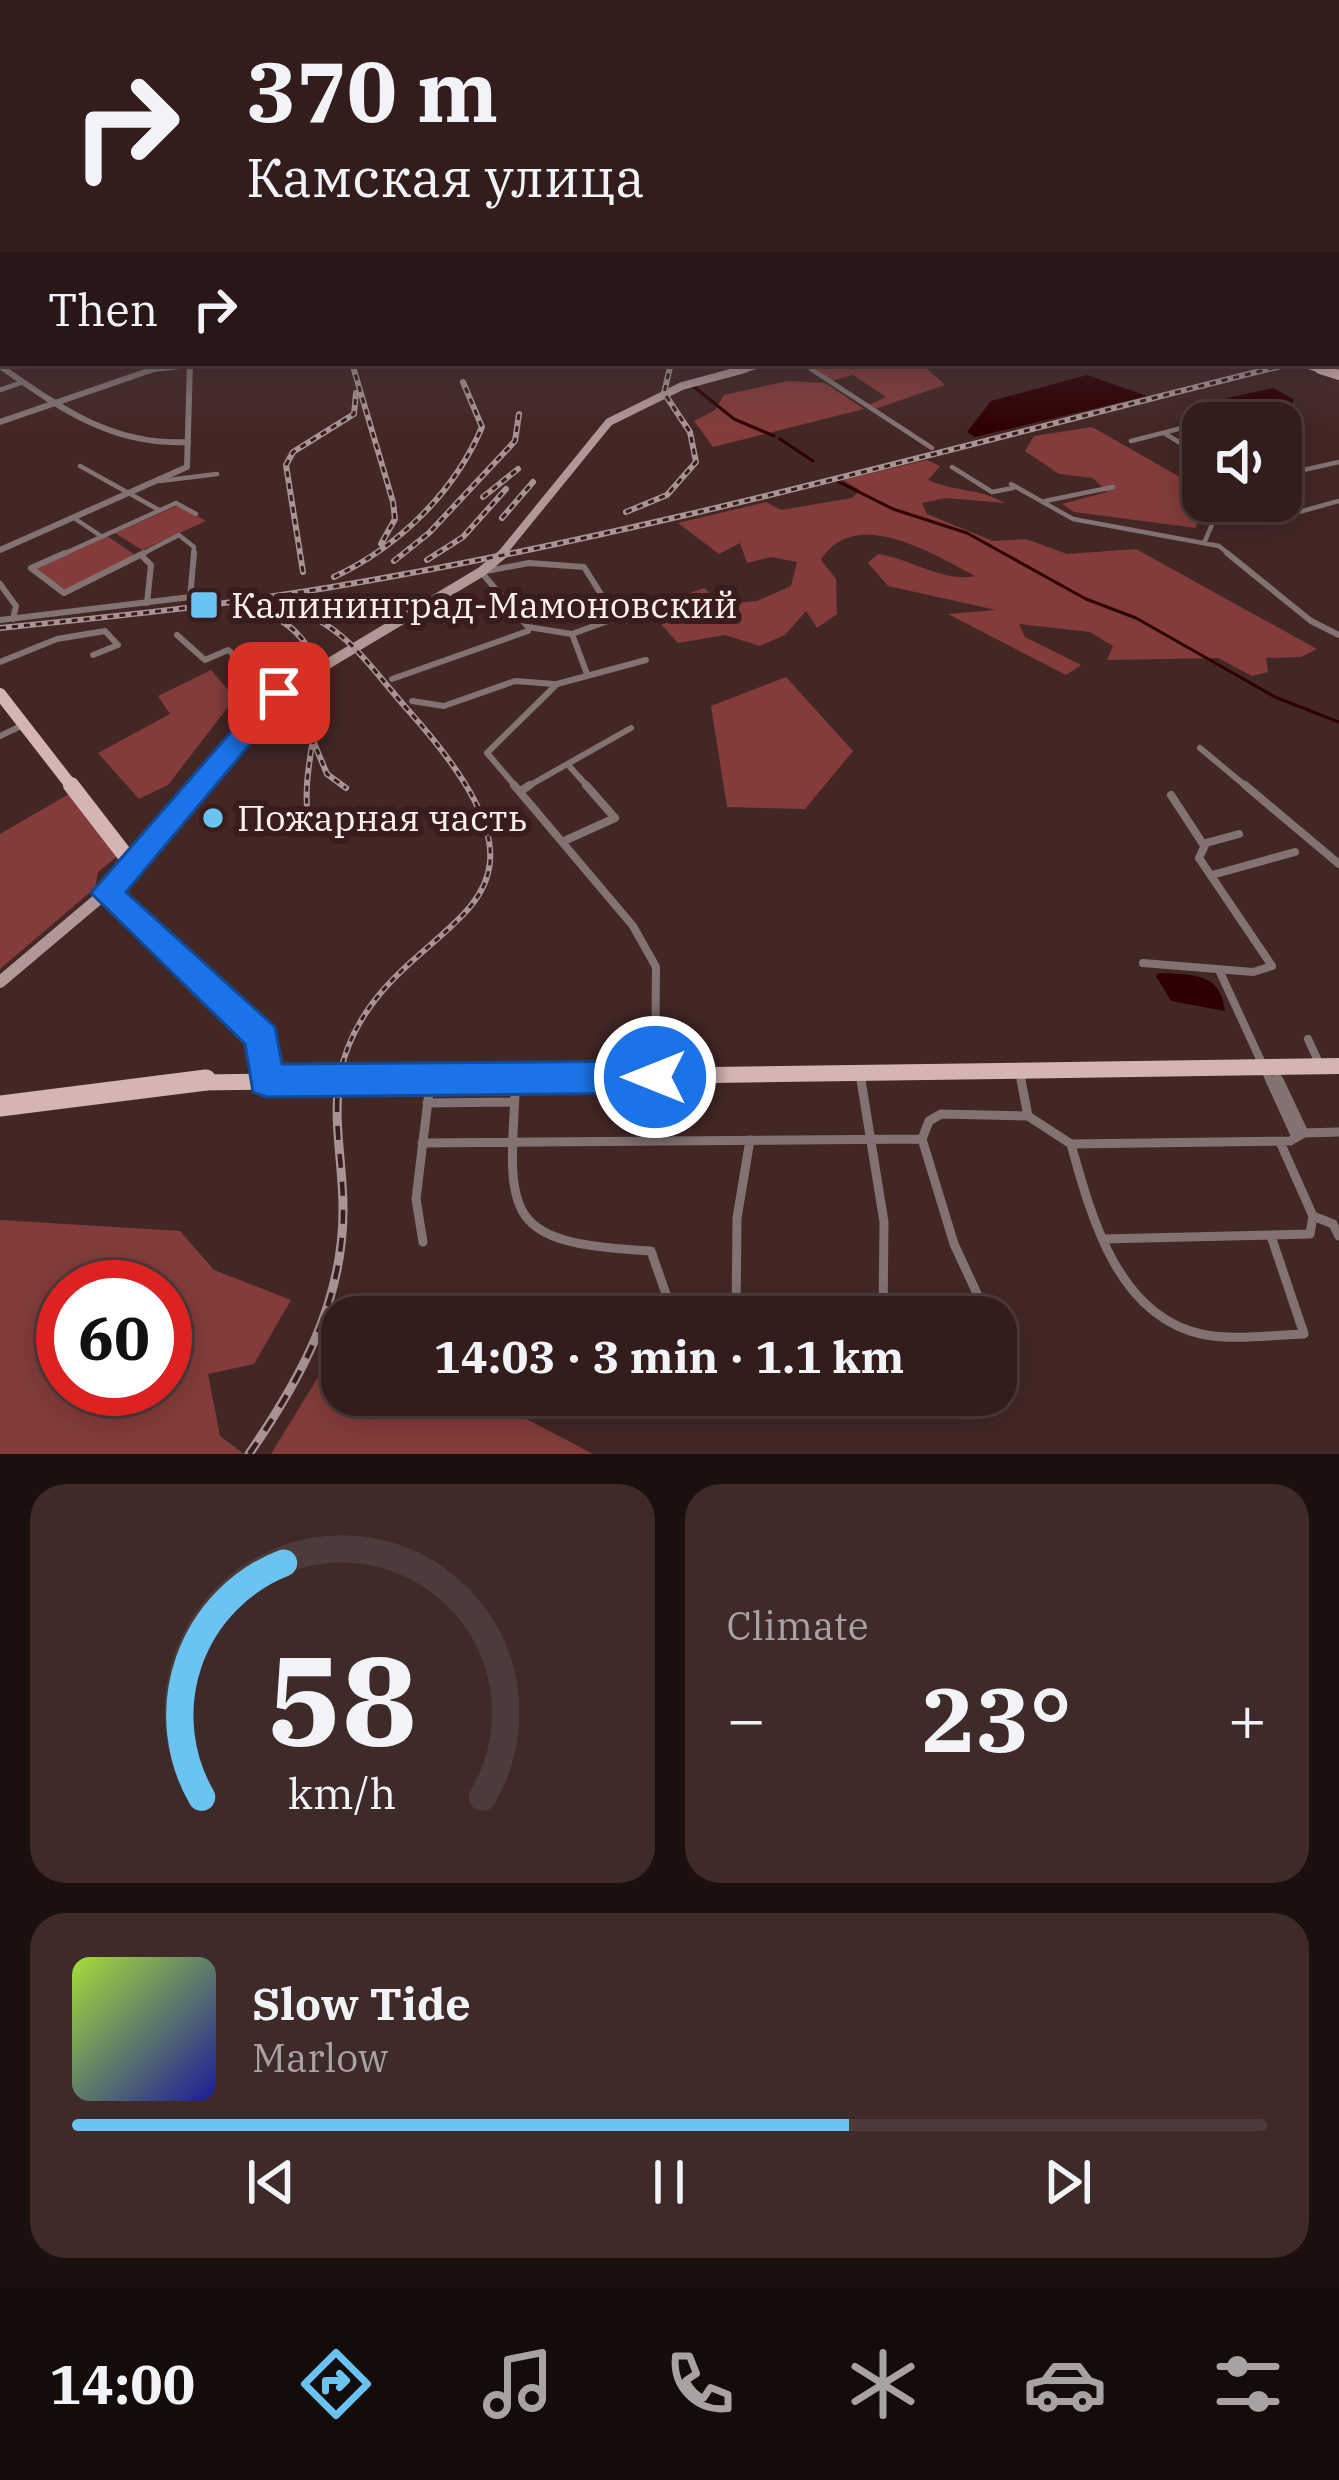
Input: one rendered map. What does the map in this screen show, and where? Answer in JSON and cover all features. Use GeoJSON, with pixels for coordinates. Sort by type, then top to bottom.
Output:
{"type":"FeatureCollection","features":[{"type":"Feature","properties":{"kind":"main road"},"geometry":{"type":"LineString","coordinates":[[0,982],[107,893],[279,693],[481,572],[540,516],[590,442],[615,417],[682,386],[756,366]]}},
{"type":"Feature","properties":{"kind":"main road"},"geometry":{"type":"LineString","coordinates":[[0,694],[132,863]]}},
{"type":"Feature","properties":{"kind":"main road"},"geometry":{"type":"LineString","coordinates":[[0,1106],[266,1072],[861,1076],[1330,1066]]}},
{"type":"Feature","properties":{"kind":"street"},"geometry":{"type":"LineString","coordinates":[[0,366],[52,403],[120,440],[150,447],[188,442]]}},
{"type":"Feature","properties":{"kind":"street"},"geometry":{"type":"LineString","coordinates":[[0,422],[175,366]]}},
{"type":"Feature","properties":{"kind":"street"},"geometry":{"type":"LineString","coordinates":[[188,472],[189,366]]}},
{"type":"Feature","properties":{"kind":"street"},"geometry":{"type":"LineString","coordinates":[[807,366],[932,448]]}},
{"type":"Feature","properties":{"kind":"street"},"geometry":{"type":"LineString","coordinates":[[0,390],[23,382]]}},
{"type":"Feature","properties":{"kind":"street"},"geometry":{"type":"LineString","coordinates":[[1130,441],[1182,428]]}},
{"type":"Feature","properties":{"kind":"street"},"geometry":{"type":"LineString","coordinates":[[1164,433],[1182,444]]}},
{"type":"Feature","properties":{"kind":"street"},"geometry":{"type":"LineString","coordinates":[[1302,470],[1339,462]]}},
{"type":"Feature","properties":{"kind":"street"},"geometry":{"type":"LineString","coordinates":[[80,466],[159,510]]}},
{"type":"Feature","properties":{"kind":"street"},"geometry":{"type":"LineString","coordinates":[[952,467],[992,492],[1014,486],[1079,521],[1204,541],[1235,555],[1311,621],[1338,633]]}},
{"type":"Feature","properties":{"kind":"street"},"geometry":{"type":"LineString","coordinates":[[0,550],[160,481],[188,472],[217,474]]}},
{"type":"Feature","properties":{"kind":"street"},"geometry":{"type":"LineString","coordinates":[[1042,502],[1112,487]]}},
{"type":"Feature","properties":{"kind":"street"},"geometry":{"type":"LineString","coordinates":[[1302,511],[1339,501]]}},
{"type":"Feature","properties":{"kind":"street"},"geometry":{"type":"LineString","coordinates":[[64,593],[31,568],[176,503],[196,514]]}},
{"type":"Feature","properties":{"kind":"street"},"geometry":{"type":"LineString","coordinates":[[74,518],[100,536]]}},
{"type":"Feature","properties":{"kind":"street"},"geometry":{"type":"LineString","coordinates":[[1204,541],[1213,522]]}},
{"type":"Feature","properties":{"kind":"street"},"geometry":{"type":"LineString","coordinates":[[64,593],[179,536],[194,548],[190,598]]}},
{"type":"Feature","properties":{"kind":"street"},"geometry":{"type":"LineString","coordinates":[[140,555],[151,565],[147,603]]}},
{"type":"Feature","properties":{"kind":"street"},"geometry":{"type":"LineString","coordinates":[[529,563],[590,571],[616,618],[572,634],[545,637],[528,631],[481,572],[529,563]]}},
{"type":"Feature","properties":{"kind":"street"},"geometry":{"type":"LineString","coordinates":[[0,584],[12,597],[14,619]]}},
{"type":"Feature","properties":{"kind":"street"},"geometry":{"type":"LineString","coordinates":[[59,614],[64,593]]}},
{"type":"Feature","properties":{"kind":"street"},"geometry":{"type":"LineString","coordinates":[[0,620],[207,595]]}},
{"type":"Feature","properties":{"kind":"street"},"geometry":{"type":"LineString","coordinates":[[0,662],[57,639],[105,631],[118,645],[93,655]]}},
{"type":"Feature","properties":{"kind":"street"},"geometry":{"type":"LineString","coordinates":[[392,679],[528,631]]}},
{"type":"Feature","properties":{"kind":"street"},"geometry":{"type":"LineString","coordinates":[[572,634],[587,674]]}},
{"type":"Feature","properties":{"kind":"street"},"geometry":{"type":"LineString","coordinates":[[177,635],[206,660],[228,650],[279,693]]}},
{"type":"Feature","properties":{"kind":"street"},"geometry":{"type":"LineString","coordinates":[[526,686],[557,684],[646,661]]}},
{"type":"Feature","properties":{"kind":"street"},"geometry":{"type":"LineString","coordinates":[[412,701],[444,706],[515,681],[537,700]]}},
{"type":"Feature","properties":{"kind":"street"},"geometry":{"type":"LineString","coordinates":[[557,684],[487,753],[522,790],[652,956],[655,1077]]}},
{"type":"Feature","properties":{"kind":"street"},"geometry":{"type":"LineString","coordinates":[[0,736],[24,724]]}},
{"type":"Feature","properties":{"kind":"street"},"geometry":{"type":"LineString","coordinates":[[522,790],[570,767],[631,728]]}},
{"type":"Feature","properties":{"kind":"street"},"geometry":{"type":"LineString","coordinates":[[1200,748],[1339,864]]}},
{"type":"Feature","properties":{"kind":"street"},"geometry":{"type":"LineString","coordinates":[[564,842],[615,818],[570,767]]}},
{"type":"Feature","properties":{"kind":"street"},"geometry":{"type":"LineString","coordinates":[[1143,963],[1253,972],[1273,963],[1199,858],[1203,844],[1171,795]]}},
{"type":"Feature","properties":{"kind":"street"},"geometry":{"type":"LineString","coordinates":[[1203,844],[1239,834]]}},
{"type":"Feature","properties":{"kind":"street"},"geometry":{"type":"LineString","coordinates":[[1212,875],[1295,852]]}},
{"type":"Feature","properties":{"kind":"street"},"geometry":{"type":"LineString","coordinates":[[107,893],[262,1038],[266,1072]]}},
{"type":"Feature","properties":{"kind":"street"},"geometry":{"type":"LineString","coordinates":[[1219,970],[1300,1134]]}},
{"type":"Feature","properties":{"kind":"street"},"geometry":{"type":"LineString","coordinates":[[1308,1039],[1330,1066]]}},
{"type":"Feature","properties":{"kind":"street"},"geometry":{"type":"LineString","coordinates":[[1020,1070],[1028,1116]]}},
{"type":"Feature","properties":{"kind":"street"},"geometry":{"type":"LineString","coordinates":[[861,1076],[884,1222],[883,1296]]}},
{"type":"Feature","properties":{"kind":"street"},"geometry":{"type":"LineString","coordinates":[[516,1077],[511,1190],[532,1229],[568,1248],[651,1251],[667,1296]]}},
{"type":"Feature","properties":{"kind":"street"},"geometry":{"type":"LineString","coordinates":[[423,1242],[416,1199],[428,1097],[515,1102]]}},
{"type":"Feature","properties":{"kind":"street"},"geometry":{"type":"LineString","coordinates":[[978,1296],[954,1244],[922,1139],[929,1121],[941,1114],[1028,1116],[1071,1144],[1280,1142],[1300,1134],[1339,1132]]}},
{"type":"Feature","properties":{"kind":"street"},"geometry":{"type":"LineString","coordinates":[[422,1144],[922,1139]]}},
{"type":"Feature","properties":{"kind":"street"},"geometry":{"type":"LineString","coordinates":[[736,1296],[737,1218],[750,1140]]}},
{"type":"Feature","properties":{"kind":"street"},"geometry":{"type":"LineString","coordinates":[[1103,1239],[1310,1234],[1313,1216],[1280,1142]]}},
{"type":"Feature","properties":{"kind":"street"},"geometry":{"type":"LineString","coordinates":[[1071,1144],[1103,1239],[1135,1290],[1161,1315],[1189,1330],[1304,1334],[1271,1236]]}},
{"type":"Feature","properties":{"kind":"street"},"geometry":{"type":"LineString","coordinates":[[1313,1216],[1333,1224],[1339,1236]]}},
{"type":"Feature","properties":{"kind":"shaded area"},"geometry":{"type":"Polygon","coordinates":[[[810,366],[924,366],[945,385],[875,409],[869,405],[886,397],[853,375],[832,381],[810,366]]]}},
{"type":"Feature","properties":{"kind":"shaded area"},"geometry":{"type":"Polygon","coordinates":[[[1087,375],[1147,396],[975,437],[967,432],[991,401],[1087,375]]]}},
{"type":"Feature","properties":{"kind":"shaded area"},"geometry":{"type":"Polygon","coordinates":[[[787,381],[825,383],[864,409],[713,447],[694,421],[715,410],[724,395],[787,381]]]}},
{"type":"Feature","properties":{"kind":"shaded area"},"geometry":{"type":"Polygon","coordinates":[[[1273,388],[1293,402],[1214,402],[1273,388]]]}},
{"type":"Feature","properties":{"kind":"shaded area"},"geometry":{"type":"Polygon","coordinates":[[[1092,427],[1182,478],[1182,522],[1197,522],[1196,528],[1074,512],[1062,504],[1107,492],[1093,478],[1059,474],[1025,451],[1034,436],[1092,427]]]}},
{"type":"Feature","properties":{"kind":"shaded area"},"geometry":{"type":"Polygon","coordinates":[[[927,460],[940,466],[928,480],[1005,503],[946,498],[922,503],[927,514],[993,541],[1026,539],[1067,554],[1136,549],[1317,649],[1301,657],[1266,658],[1268,672],[1252,676],[1218,658],[1107,660],[1113,646],[1090,632],[1019,624],[1025,637],[1081,665],[1066,675],[948,614],[996,610],[888,586],[868,563],[878,554],[952,576],[975,576],[917,547],[874,535],[854,536],[836,544],[821,560],[836,579],[837,614],[817,628],[806,611],[785,635],[760,646],[725,635],[678,643],[650,612],[663,602],[704,588],[722,604],[757,601],[791,586],[797,562],[771,557],[747,563],[740,543],[719,554],[678,523],[766,502],[781,510],[852,498],[860,490],[843,480],[927,460]]]}},
{"type":"Feature","properties":{"kind":"shaded area"},"geometry":{"type":"Polygon","coordinates":[[[179,505],[206,521],[142,550],[115,533],[179,505]]]}},
{"type":"Feature","properties":{"kind":"shaded area"},"geometry":{"type":"Polygon","coordinates":[[[107,536],[138,557],[65,590],[35,568],[107,536]]]}},
{"type":"Feature","properties":{"kind":"shaded area"},"geometry":{"type":"Polygon","coordinates":[[[211,670],[235,698],[168,785],[139,799],[98,753],[170,714],[158,696],[211,670]]]}},
{"type":"Feature","properties":{"kind":"shaded area"},"geometry":{"type":"Polygon","coordinates":[[[786,677],[853,751],[805,809],[727,807],[711,706],[786,677]]]}},
{"type":"Feature","properties":{"kind":"shaded area"},"geometry":{"type":"Polygon","coordinates":[[[69,794],[119,855],[98,872],[95,888],[0,969],[0,834],[69,794]]]}},
{"type":"Feature","properties":{"kind":"shaded area"},"geometry":{"type":"Polygon","coordinates":[[[1156,976],[1211,982],[1225,1011],[1171,1001],[1156,976]]]}},
{"type":"Feature","properties":{"kind":"shaded area"},"geometry":{"type":"Polygon","coordinates":[[[0,1220],[180,1231],[214,1270],[291,1300],[254,1364],[208,1374],[220,1436],[244,1454],[0,1454],[0,1220]]]}},
{"type":"Feature","properties":{"kind":"shaded area"},"geometry":{"type":"Polygon","coordinates":[[[321,1372],[321,1416],[521,1416],[593,1454],[271,1454],[321,1372]]]}},
{"type":"Feature","properties":{"kind":"waterway"},"geometry":{"type":"LineString","coordinates":[[693,386],[734,419],[774,436]]}},
{"type":"Feature","properties":{"kind":"waterway"},"geometry":{"type":"LineString","coordinates":[[780,439],[813,461]]}},
{"type":"Feature","properties":{"kind":"waterway"},"geometry":{"type":"LineString","coordinates":[[837,481],[893,509],[967,533],[1086,599],[1136,618],[1275,697],[1339,722]]}},
{"type":"Feature","properties":{"kind":"railway"},"geometry":{"type":"LineString","coordinates":[[353,366],[393,502],[395,519],[381,544]]}},
{"type":"Feature","properties":{"kind":"railway"},"geometry":{"type":"LineString","coordinates":[[626,512],[667,495],[696,462],[690,432],[664,393],[670,366]]}},
{"type":"Feature","properties":{"kind":"railway"},"geometry":{"type":"LineString","coordinates":[[0,628],[163,611],[448,566],[811,485],[1281,366]]}},
{"type":"Feature","properties":{"kind":"railway"},"geometry":{"type":"LineString","coordinates":[[334,577],[402,534],[456,474],[482,427],[463,382]]}},
{"type":"Feature","properties":{"kind":"railway"},"geometry":{"type":"LineString","coordinates":[[303,572],[286,465],[293,452],[354,414],[356,393]]}},
{"type":"Feature","properties":{"kind":"railway"},"geometry":{"type":"LineString","coordinates":[[394,561],[429,533],[515,441],[519,414]]}},
{"type":"Feature","properties":{"kind":"railway"},"geometry":{"type":"LineString","coordinates":[[483,497],[518,469]]}},
{"type":"Feature","properties":{"kind":"railway"},"geometry":{"type":"LineString","coordinates":[[502,518],[533,482]]}},
{"type":"Feature","properties":{"kind":"railway"},"geometry":{"type":"LineString","coordinates":[[427,560],[463,537],[506,489]]}},
{"type":"Feature","properties":{"kind":"railway"},"geometry":{"type":"LineString","coordinates":[[275,605],[317,619],[365,660],[466,785],[489,840],[485,882],[463,915],[392,981],[359,1024],[339,1080]]}},
{"type":"Feature","properties":{"kind":"railway"},"geometry":{"type":"LineString","coordinates":[[270,614],[297,634],[312,656],[318,681],[313,740]]}},
{"type":"Feature","properties":{"kind":"railway"},"geometry":{"type":"LineString","coordinates":[[310,829],[307,798],[313,740]]}},
{"type":"Feature","properties":{"kind":"railway"},"geometry":{"type":"LineString","coordinates":[[313,740],[327,774],[346,788]]}},
{"type":"Feature","properties":{"kind":"railway"},"geometry":{"type":"LineString","coordinates":[[249,1454],[316,1338],[336,1275],[343,1208],[339,1080]]}},
{"type":"Feature","properties":{"kind":"place","name":"Калининград-Мамоновский"},"geometry":{"type":"Point","coordinates":[204,605]}},
{"type":"Feature","properties":{"kind":"place","name":"Пожарная часть"},"geometry":{"type":"Point","coordinates":[213,818]}},
{"type":"Feature","properties":{"kind":"route"},"geometry":{"type":"LineString","coordinates":[[279,693],[107,893],[262,1038],[267,1047],[266,1081],[655,1077]]}}]}
